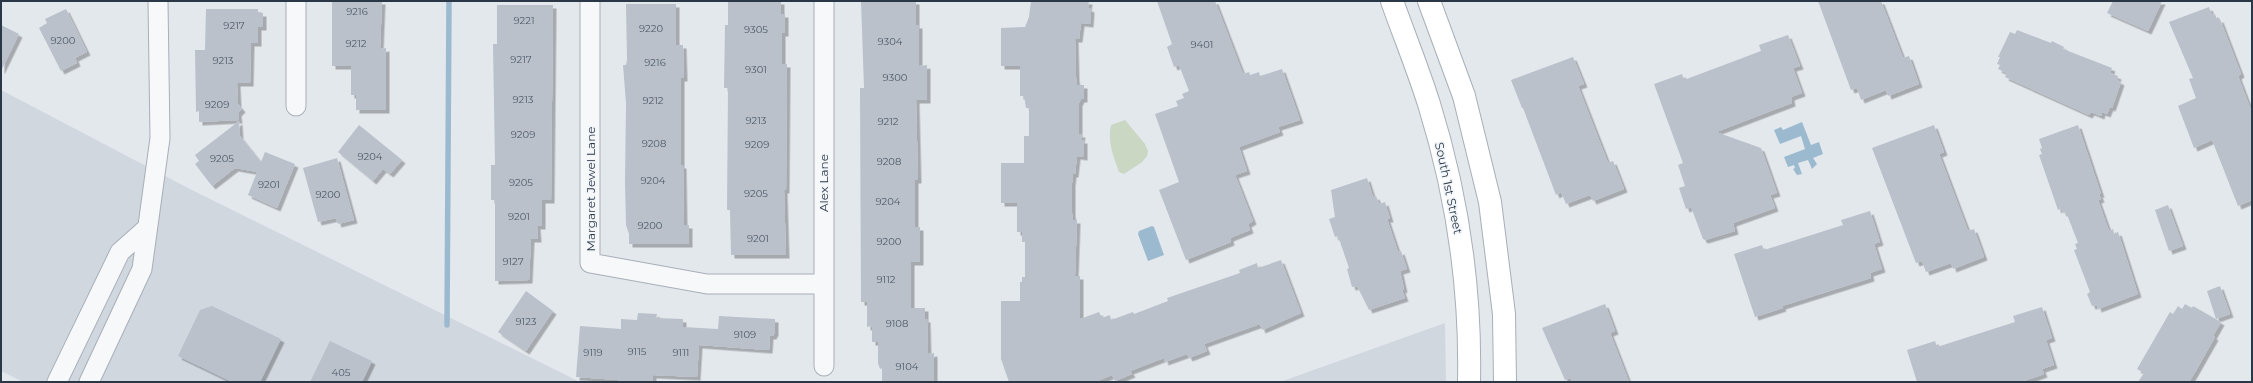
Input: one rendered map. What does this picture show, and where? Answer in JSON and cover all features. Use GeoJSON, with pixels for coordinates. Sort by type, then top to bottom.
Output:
{"type":"FeatureCollection","features":[{"type":"Feature","properties":{"kind":"main road","name":"South 1st Street"},"geometry":{"type":"LineString","coordinates":[[1392,1],[1429,102],[1456,208],[1468,310],[1469,382]]}},
{"type":"Feature","properties":{"kind":"main road"},"geometry":{"type":"LineString","coordinates":[[1429,1],[1464,96],[1490,202],[1504,314],[1505,382]]}},
{"type":"Feature","properties":{"kind":"main road"},"geometry":{"type":"LineString","coordinates":[[1456,208],[1490,202]]}},
{"type":"Feature","properties":{"kind":"street"},"geometry":{"type":"LineString","coordinates":[[89,382],[142,269],[160,138],[158,1]]}},
{"type":"Feature","properties":{"kind":"street"},"geometry":{"type":"LineString","coordinates":[[296,1],[296,106]]}},
{"type":"Feature","properties":{"kind":"street","name":"Margaret Jewel Lane"},"geometry":{"type":"LineString","coordinates":[[590,1],[590,263],[707,284],[823,284]]}},
{"type":"Feature","properties":{"kind":"street","name":"Alex Lane"},"geometry":{"type":"LineString","coordinates":[[824,1],[824,366]]}},
{"type":"Feature","properties":{"kind":"street"},"geometry":{"type":"LineString","coordinates":[[57,382],[120,252],[147,228]]}},
{"type":"Feature","properties":{"kind":"shaded area"},"geometry":{"type":"Polygon","coordinates":[[[1,90],[188,188],[580,382],[23,382],[1,371],[1,90]]]}},
{"type":"Feature","properties":{"kind":"shaded area"},"geometry":{"type":"Polygon","coordinates":[[[1445,323],[1446,382],[1280,382],[1445,323]]]}},
{"type":"Feature","properties":{"kind":"green space"},"geometry":{"type":"Polygon","coordinates":[[[1125,120],[1145,144],[1148,151],[1147,156],[1142,162],[1124,174],[1119,172],[1115,161],[1110,131],[1111,125],[1125,120]]]}},
{"type":"Feature","properties":{"kind":"water"},"geometry":{"type":"Polygon","coordinates":[[[1802,122],[1811,145],[1819,142],[1823,154],[1813,158],[1817,164],[1812,169],[1808,160],[1798,163],[1802,174],[1797,175],[1793,169],[1795,168],[1794,165],[1788,167],[1784,157],[1805,149],[1801,136],[1780,144],[1774,130],[1781,127],[1783,130],[1802,122]]]}},
{"type":"Feature","properties":{"kind":"water"},"geometry":{"type":"Polygon","coordinates":[[[1152,226],[1154,227],[1164,255],[1148,261],[1138,234],[1139,231],[1152,226]]]}},
{"type":"Feature","properties":{"kind":"building"},"geometry":{"type":"Polygon","coordinates":[[[332,1],[382,1],[380,49],[386,48],[386,110],[356,110],[356,95],[351,95],[351,66],[332,66],[332,1]]]}},
{"type":"Feature","properties":{"kind":"building"},"geometry":{"type":"Polygon","coordinates":[[[728,1],[781,1],[781,14],[785,14],[785,33],[782,33],[782,64],[787,64],[786,190],[784,190],[786,255],[731,255],[730,210],[727,210],[728,88],[724,88],[725,25],[728,25],[728,1]]]}},
{"type":"Feature","properties":{"kind":"building"},"geometry":{"type":"Polygon","coordinates":[[[861,1],[916,1],[916,25],[919,25],[919,66],[927,65],[927,100],[916,100],[918,180],[915,180],[915,227],[920,227],[920,262],[911,262],[911,308],[925,308],[925,319],[927,319],[928,354],[934,353],[934,382],[882,382],[882,368],[880,369],[878,363],[878,342],[872,342],[872,326],[867,327],[867,302],[861,302],[860,88],[864,88],[861,1]]]}},
{"type":"Feature","properties":{"kind":"building"},"geometry":{"type":"Polygon","coordinates":[[[1031,1],[1089,1],[1088,8],[1091,9],[1090,24],[1081,23],[1079,39],[1075,39],[1077,85],[1084,85],[1084,99],[1081,99],[1079,103],[1079,134],[1082,134],[1081,140],[1084,140],[1084,157],[1077,156],[1075,174],[1073,174],[1072,183],[1072,213],[1073,220],[1077,220],[1075,276],[1080,276],[1080,319],[1099,312],[1102,318],[1110,315],[1111,320],[1133,312],[1134,314],[1168,301],[1167,298],[1240,273],[1239,270],[1257,263],[1258,268],[1281,260],[1301,313],[1262,330],[1260,324],[1204,344],[1207,351],[1189,358],[1187,354],[1165,362],[1164,358],[1130,371],[1132,374],[1115,381],[1112,375],[1095,382],[1009,382],[1001,359],[1001,301],[1020,301],[1020,282],[1022,282],[1022,277],[1025,277],[1025,242],[1022,242],[1022,232],[1017,232],[1017,203],[1001,203],[1001,163],[1024,163],[1024,136],[1029,136],[1029,108],[1026,108],[1024,96],[1020,96],[1020,66],[1001,66],[1001,28],[1025,27],[1029,17],[1031,1]]]}},
{"type":"Feature","properties":{"kind":"building"},"geometry":{"type":"Polygon","coordinates":[[[1157,1],[1215,1],[1243,74],[1249,72],[1250,75],[1259,72],[1260,76],[1282,69],[1300,120],[1278,127],[1280,132],[1239,147],[1247,171],[1235,175],[1253,221],[1248,224],[1250,230],[1230,238],[1231,242],[1186,260],[1159,190],[1179,182],[1155,114],[1178,106],[1176,101],[1184,98],[1182,94],[1189,91],[1179,65],[1174,67],[1167,47],[1172,44],[1157,1]]]}},
{"type":"Feature","properties":{"kind":"building"},"geometry":{"type":"Polygon","coordinates":[[[1818,1],[1881,1],[1903,58],[1909,56],[1919,84],[1888,96],[1886,90],[1861,100],[1857,88],[1851,90],[1818,1]]]}},
{"type":"Feature","properties":{"kind":"building"},"geometry":{"type":"Polygon","coordinates":[[[2113,1],[2162,1],[2148,31],[2107,13],[2113,1]]]}},
{"type":"Feature","properties":{"kind":"building"},"geometry":{"type":"Polygon","coordinates":[[[626,4],[676,4],[676,45],[683,45],[684,78],[681,78],[681,165],[683,165],[684,225],[689,225],[689,244],[629,244],[629,234],[626,225],[626,103],[623,65],[626,65],[627,60],[626,4]]]}},
{"type":"Feature","properties":{"kind":"building"},"geometry":{"type":"Polygon","coordinates":[[[497,5],[553,5],[551,200],[542,200],[542,226],[537,226],[538,239],[531,239],[529,280],[495,281],[495,200],[491,200],[491,165],[495,165],[493,44],[497,44],[497,5]]]}},
{"type":"Feature","properties":{"kind":"building"},"geometry":{"type":"Polygon","coordinates":[[[2209,7],[2212,15],[2215,14],[2217,20],[2220,19],[2241,74],[2238,76],[2252,113],[2252,200],[2238,206],[2212,140],[2194,148],[2178,106],[2196,98],[2189,79],[2193,78],[2169,22],[2209,7]]]}},
{"type":"Feature","properties":{"kind":"building"},"geometry":{"type":"Polygon","coordinates":[[[66,9],[87,52],[75,58],[77,63],[61,71],[39,28],[47,23],[45,19],[66,9]]]}},
{"type":"Feature","properties":{"kind":"building"},"geometry":{"type":"Polygon","coordinates":[[[206,9],[258,9],[258,13],[263,13],[263,27],[258,27],[258,43],[251,43],[250,83],[237,83],[238,104],[242,109],[238,113],[239,120],[199,122],[199,111],[196,112],[195,50],[205,50],[206,9]]]}},
{"type":"Feature","properties":{"kind":"building"},"geometry":{"type":"Polygon","coordinates":[[[1,25],[19,34],[1,71],[1,25]]]}},
{"type":"Feature","properties":{"kind":"building"},"geometry":{"type":"Polygon","coordinates":[[[2017,30],[2051,43],[2052,41],[2064,47],[2063,49],[2112,68],[2110,73],[2118,76],[2117,80],[2121,82],[2112,108],[2110,107],[2107,114],[2102,112],[2101,116],[2091,112],[2089,115],[2005,77],[2007,73],[1998,69],[2000,65],[1997,64],[2000,57],[1998,57],[2010,32],[2015,34],[2017,30]]]}},
{"type":"Feature","properties":{"kind":"building"},"geometry":{"type":"Polygon","coordinates":[[[1788,35],[1800,66],[1793,68],[1802,93],[1791,97],[1792,103],[1716,132],[1761,148],[1777,193],[1770,195],[1775,208],[1733,223],[1735,231],[1705,240],[1703,239],[1691,207],[1686,209],[1679,188],[1685,186],[1678,165],[1683,163],[1654,84],[1682,74],[1684,80],[1761,51],[1759,45],[1788,35]]]}},
{"type":"Feature","properties":{"kind":"building"},"geometry":{"type":"Polygon","coordinates":[[[1573,57],[1584,84],[1578,86],[1608,163],[1613,161],[1624,189],[1593,201],[1590,195],[1566,204],[1561,192],[1556,195],[1511,80],[1573,57]]]}},
{"type":"Feature","properties":{"kind":"building"},"geometry":{"type":"Polygon","coordinates":[[[239,121],[240,136],[261,162],[265,152],[295,164],[277,208],[248,195],[257,172],[235,168],[212,186],[195,164],[199,161],[195,155],[239,121]]]}},
{"type":"Feature","properties":{"kind":"building"},"geometry":{"type":"Polygon","coordinates":[[[359,125],[402,160],[390,174],[383,169],[373,181],[338,152],[359,125]]]}},
{"type":"Feature","properties":{"kind":"building"},"geometry":{"type":"Polygon","coordinates":[[[1934,125],[1944,152],[1939,154],[1968,231],[1974,229],[1984,257],[1953,269],[1951,263],[1926,272],[1922,261],[1916,263],[1872,148],[1934,125]]]}},
{"type":"Feature","properties":{"kind":"building"},"geometry":{"type":"Polygon","coordinates":[[[2078,125],[2101,194],[2099,194],[2101,199],[2098,200],[2109,231],[2113,229],[2114,234],[2118,232],[2138,294],[2098,309],[2097,305],[2092,306],[2087,294],[2090,292],[2074,250],[2077,249],[2075,244],[2078,243],[2066,212],[2063,213],[2061,208],[2058,210],[2039,155],[2042,154],[2040,149],[2042,148],[2039,139],[2078,125]]]}},
{"type":"Feature","properties":{"kind":"building"},"geometry":{"type":"Polygon","coordinates":[[[337,158],[354,220],[338,224],[336,218],[318,222],[303,168],[337,158]]]}},
{"type":"Feature","properties":{"kind":"building"},"geometry":{"type":"Polygon","coordinates":[[[1367,178],[1373,197],[1376,196],[1379,204],[1385,202],[1390,219],[1387,219],[1398,252],[1401,251],[1407,269],[1400,271],[1404,289],[1402,290],[1405,298],[1369,310],[1357,286],[1352,287],[1347,269],[1349,268],[1338,236],[1335,237],[1329,219],[1335,217],[1331,190],[1367,178]]]}},
{"type":"Feature","properties":{"kind":"building"},"geometry":{"type":"Polygon","coordinates":[[[2168,205],[2183,246],[2169,251],[2155,210],[2168,205]]]}},
{"type":"Feature","properties":{"kind":"building"},"geometry":{"type":"Polygon","coordinates":[[[1870,211],[1880,242],[1874,244],[1882,269],[1870,273],[1871,278],[1782,306],[1783,308],[1755,317],[1734,254],[1762,245],[1764,250],[1843,225],[1841,220],[1870,211]]]}},
{"type":"Feature","properties":{"kind":"building"},"geometry":{"type":"Polygon","coordinates":[[[2220,286],[2230,314],[2216,319],[2207,291],[2220,286]]]}},
{"type":"Feature","properties":{"kind":"building"},"geometry":{"type":"Polygon","coordinates":[[[526,291],[553,311],[526,351],[498,332],[526,291]]]}},
{"type":"Feature","properties":{"kind":"building"},"geometry":{"type":"Polygon","coordinates":[[[1605,304],[1615,331],[1610,333],[1629,382],[1572,382],[1571,378],[1565,380],[1542,328],[1605,304]]]}},
{"type":"Feature","properties":{"kind":"building"},"geometry":{"type":"Polygon","coordinates":[[[2185,304],[2192,308],[2193,306],[2221,322],[2213,336],[2215,337],[2194,374],[2189,382],[2138,382],[2144,373],[2137,369],[2170,312],[2173,314],[2178,306],[2182,309],[2185,304]]]}},
{"type":"Feature","properties":{"kind":"building"},"geometry":{"type":"Polygon","coordinates":[[[212,306],[281,339],[260,382],[232,382],[178,356],[200,310],[212,306]]]}},
{"type":"Feature","properties":{"kind":"building"},"geometry":{"type":"Polygon","coordinates":[[[2042,307],[2052,338],[2046,340],[2054,365],[2042,369],[2044,374],[2021,382],[1917,382],[1907,350],[1935,341],[1937,347],[2015,322],[2013,316],[2042,307]]]}},
{"type":"Feature","properties":{"kind":"building"},"geometry":{"type":"Polygon","coordinates":[[[638,313],[657,314],[656,318],[683,319],[683,327],[718,329],[719,316],[775,319],[775,332],[773,336],[770,336],[769,350],[699,345],[697,377],[653,375],[653,382],[618,382],[618,380],[576,377],[580,326],[621,329],[621,319],[637,320],[638,313]]]}},
{"type":"Feature","properties":{"kind":"building"},"geometry":{"type":"Polygon","coordinates":[[[330,341],[372,361],[362,382],[310,382],[330,341]]]}},
{"type":"Feature","properties":{"kind":"waterway"},"geometry":{"type":"LineString","coordinates":[[447,325],[449,1]]}}]}
